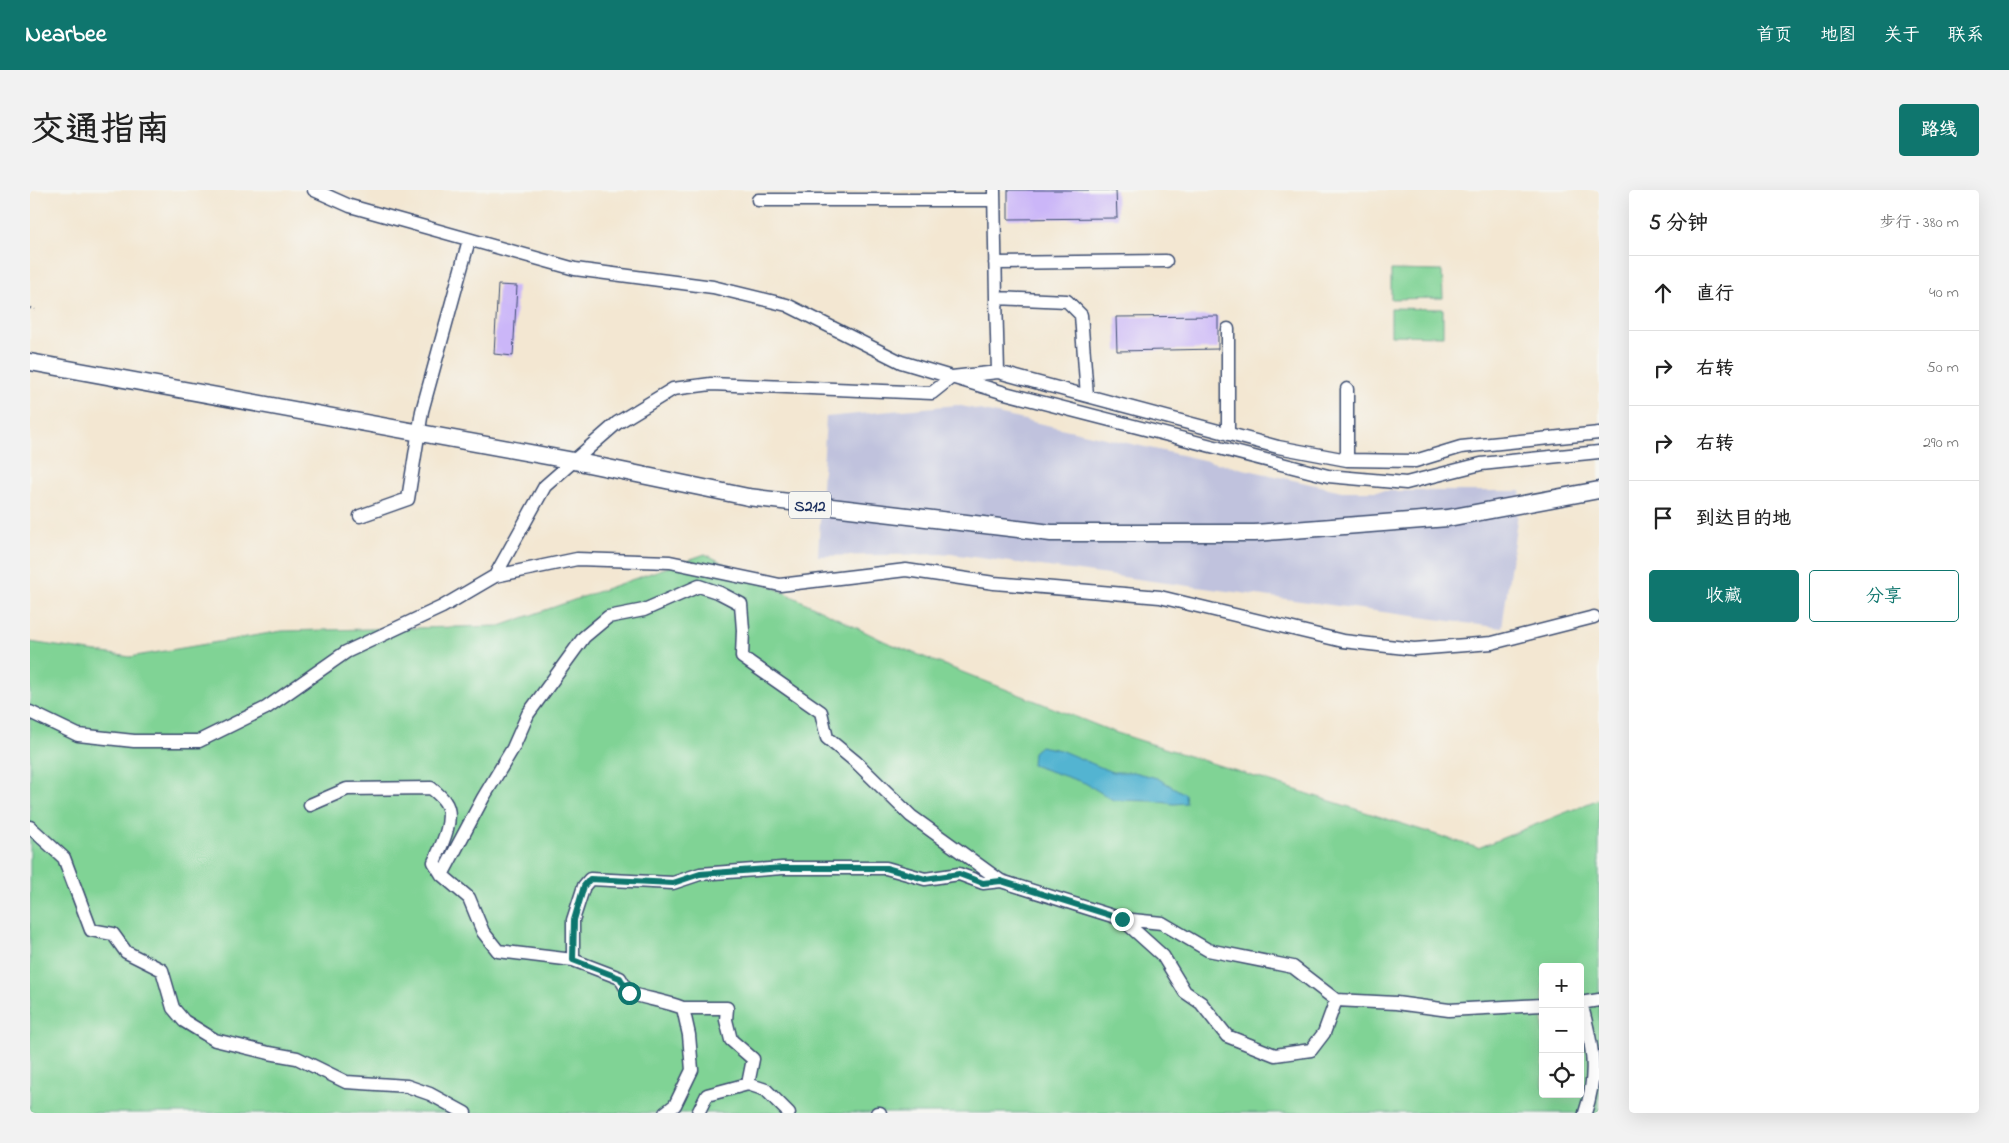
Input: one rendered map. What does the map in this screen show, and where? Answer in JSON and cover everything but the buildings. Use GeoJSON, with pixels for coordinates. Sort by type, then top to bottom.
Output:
{"type":"FeatureCollection","features":[{"type":"Feature","properties":{"kind":"main road","name":"S212"},"geometry":{"type":"LineString","coordinates":[[30,362],[574,461],[748,497],[1051,534],[1255,534],[1448,518],[1599,490]]}},
{"type":"Feature","properties":{"kind":"street"},"geometry":{"type":"LineString","coordinates":[[314,190],[350,206],[575,269],[713,287],[786,305],[902,362],[1005,393],[1328,476],[1406,484],[1481,464],[1599,452]]}},
{"type":"Feature","properties":{"kind":"street"},"geometry":{"type":"LineString","coordinates":[[758,200],[853,195],[994,195],[998,372]]}},
{"type":"Feature","properties":{"kind":"street"},"geometry":{"type":"LineString","coordinates":[[360,516],[408,499],[422,411],[469,240]]}},
{"type":"Feature","properties":{"kind":"street"},"geometry":{"type":"LineString","coordinates":[[995,264],[1166,261]]}},
{"type":"Feature","properties":{"kind":"street"},"geometry":{"type":"LineString","coordinates":[[996,298],[1067,301],[1081,315],[1087,396]]}},
{"type":"Feature","properties":{"kind":"street"},"geometry":{"type":"LineString","coordinates":[[1228,329],[1228,434]]}},
{"type":"Feature","properties":{"kind":"street"},"geometry":{"type":"LineString","coordinates":[[494,576],[545,486],[617,423],[672,389],[711,384],[932,393],[952,377],[998,372],[1278,447],[1346,460],[1415,461],[1461,447],[1599,433]]}},
{"type":"Feature","properties":{"kind":"street"},"geometry":{"type":"LineString","coordinates":[[1346,460],[1347,390]]}},
{"type":"Feature","properties":{"kind":"street"},"geometry":{"type":"LineString","coordinates":[[30,712],[78,735],[134,741],[199,741],[266,708],[346,652],[442,607],[494,576],[577,559],[670,562],[780,586],[906,570],[994,583],[1160,597],[1343,641],[1414,649],[1492,643],[1594,616]]}},
{"type":"Feature","properties":{"kind":"street"},"geometry":{"type":"LineString","coordinates":[[442,875],[483,798],[513,748],[528,714],[584,637],[608,617],[644,610],[699,586],[720,593],[741,604],[743,630],[742,657],[821,712],[827,738],[856,762],[911,816],[1001,881],[1122,919],[1162,923],[1208,950],[1293,967],[1336,1000],[1396,1003],[1449,1010],[1539,1005]]}},
{"type":"Feature","properties":{"kind":"street"},"geometry":{"type":"LineString","coordinates":[[310,805],[347,789],[431,788],[446,803],[449,822],[434,862],[442,875],[469,898],[483,932],[498,951],[573,960],[620,978],[629,993],[683,1008],[727,1008],[726,1020],[731,1040],[753,1059],[748,1084]]}},
{"type":"Feature","properties":{"kind":"street"},"geometry":{"type":"LineString","coordinates":[[30,827],[64,858],[91,930],[113,934],[126,952],[162,970],[173,1008],[184,1021],[215,1040],[298,1058],[346,1082],[407,1086],[430,1094],[465,1113]]}},
{"type":"Feature","properties":{"kind":"street"},"geometry":{"type":"LineString","coordinates":[[573,960],[574,920],[584,886],[590,879],[673,883],[700,874],[791,868],[886,868],[925,879],[959,874],[983,883],[1001,881]]}},
{"type":"Feature","properties":{"kind":"street"},"geometry":{"type":"LineString","coordinates":[[1122,919],[1163,956],[1185,992],[1201,1003],[1226,1036],[1246,1045],[1275,1055],[1310,1050],[1324,1033],[1336,1000]]}},
{"type":"Feature","properties":{"kind":"street"},"geometry":{"type":"LineString","coordinates":[[1584,1002],[1599,1000]]}},
{"type":"Feature","properties":{"kind":"street"},"geometry":{"type":"LineString","coordinates":[[665,1113],[675,1105],[692,1070],[689,1035],[683,1008]]}},
{"type":"Feature","properties":{"kind":"street"},"geometry":{"type":"LineString","coordinates":[[1582,1008],[1596,1058],[1592,1097],[1585,1113]]}},
{"type":"Feature","properties":{"kind":"street"},"geometry":{"type":"LineString","coordinates":[[698,1113],[707,1095],[748,1084],[766,1090],[789,1113]]}},
{"type":"Feature","properties":{"kind":"path"},"geometry":{"type":"LineString","coordinates":[[30,308],[36,310]]}},
{"type":"Feature","properties":{"kind":"shaded area"},"geometry":{"type":"Polygon","coordinates":[[[957,405],[1342,491],[1521,491],[1502,628],[951,554],[818,556],[826,417],[957,405]]]}},
{"type":"Feature","properties":{"kind":"green space"},"geometry":{"type":"Polygon","coordinates":[[[1391,270],[1442,271],[1443,298],[1391,299],[1391,270]]]}},
{"type":"Feature","properties":{"kind":"green space"},"geometry":{"type":"Polygon","coordinates":[[[1391,308],[1443,309],[1443,336],[1391,335],[1391,308]]]}},
{"type":"Feature","properties":{"kind":"green space"},"geometry":{"type":"Polygon","coordinates":[[[705,554],[886,642],[1114,732],[1478,848],[1599,799],[1599,1113],[30,1113],[30,642],[130,657],[282,631],[500,626],[705,554]]]}},
{"type":"Feature","properties":{"kind":"water"},"geometry":{"type":"Polygon","coordinates":[[[1040,746],[1060,750],[1112,772],[1133,772],[1157,778],[1185,794],[1186,803],[1113,800],[1085,783],[1032,765],[1033,752],[1040,746]]]}},
{"type":"Feature","properties":{"kind":"route"},"geometry":{"type":"LineString","coordinates":[[629,993],[620,978],[573,960],[574,920],[584,886],[590,879],[673,883],[700,874],[782,868],[886,868],[925,879],[959,874],[983,883],[1001,881],[1122,919]]}}]}
